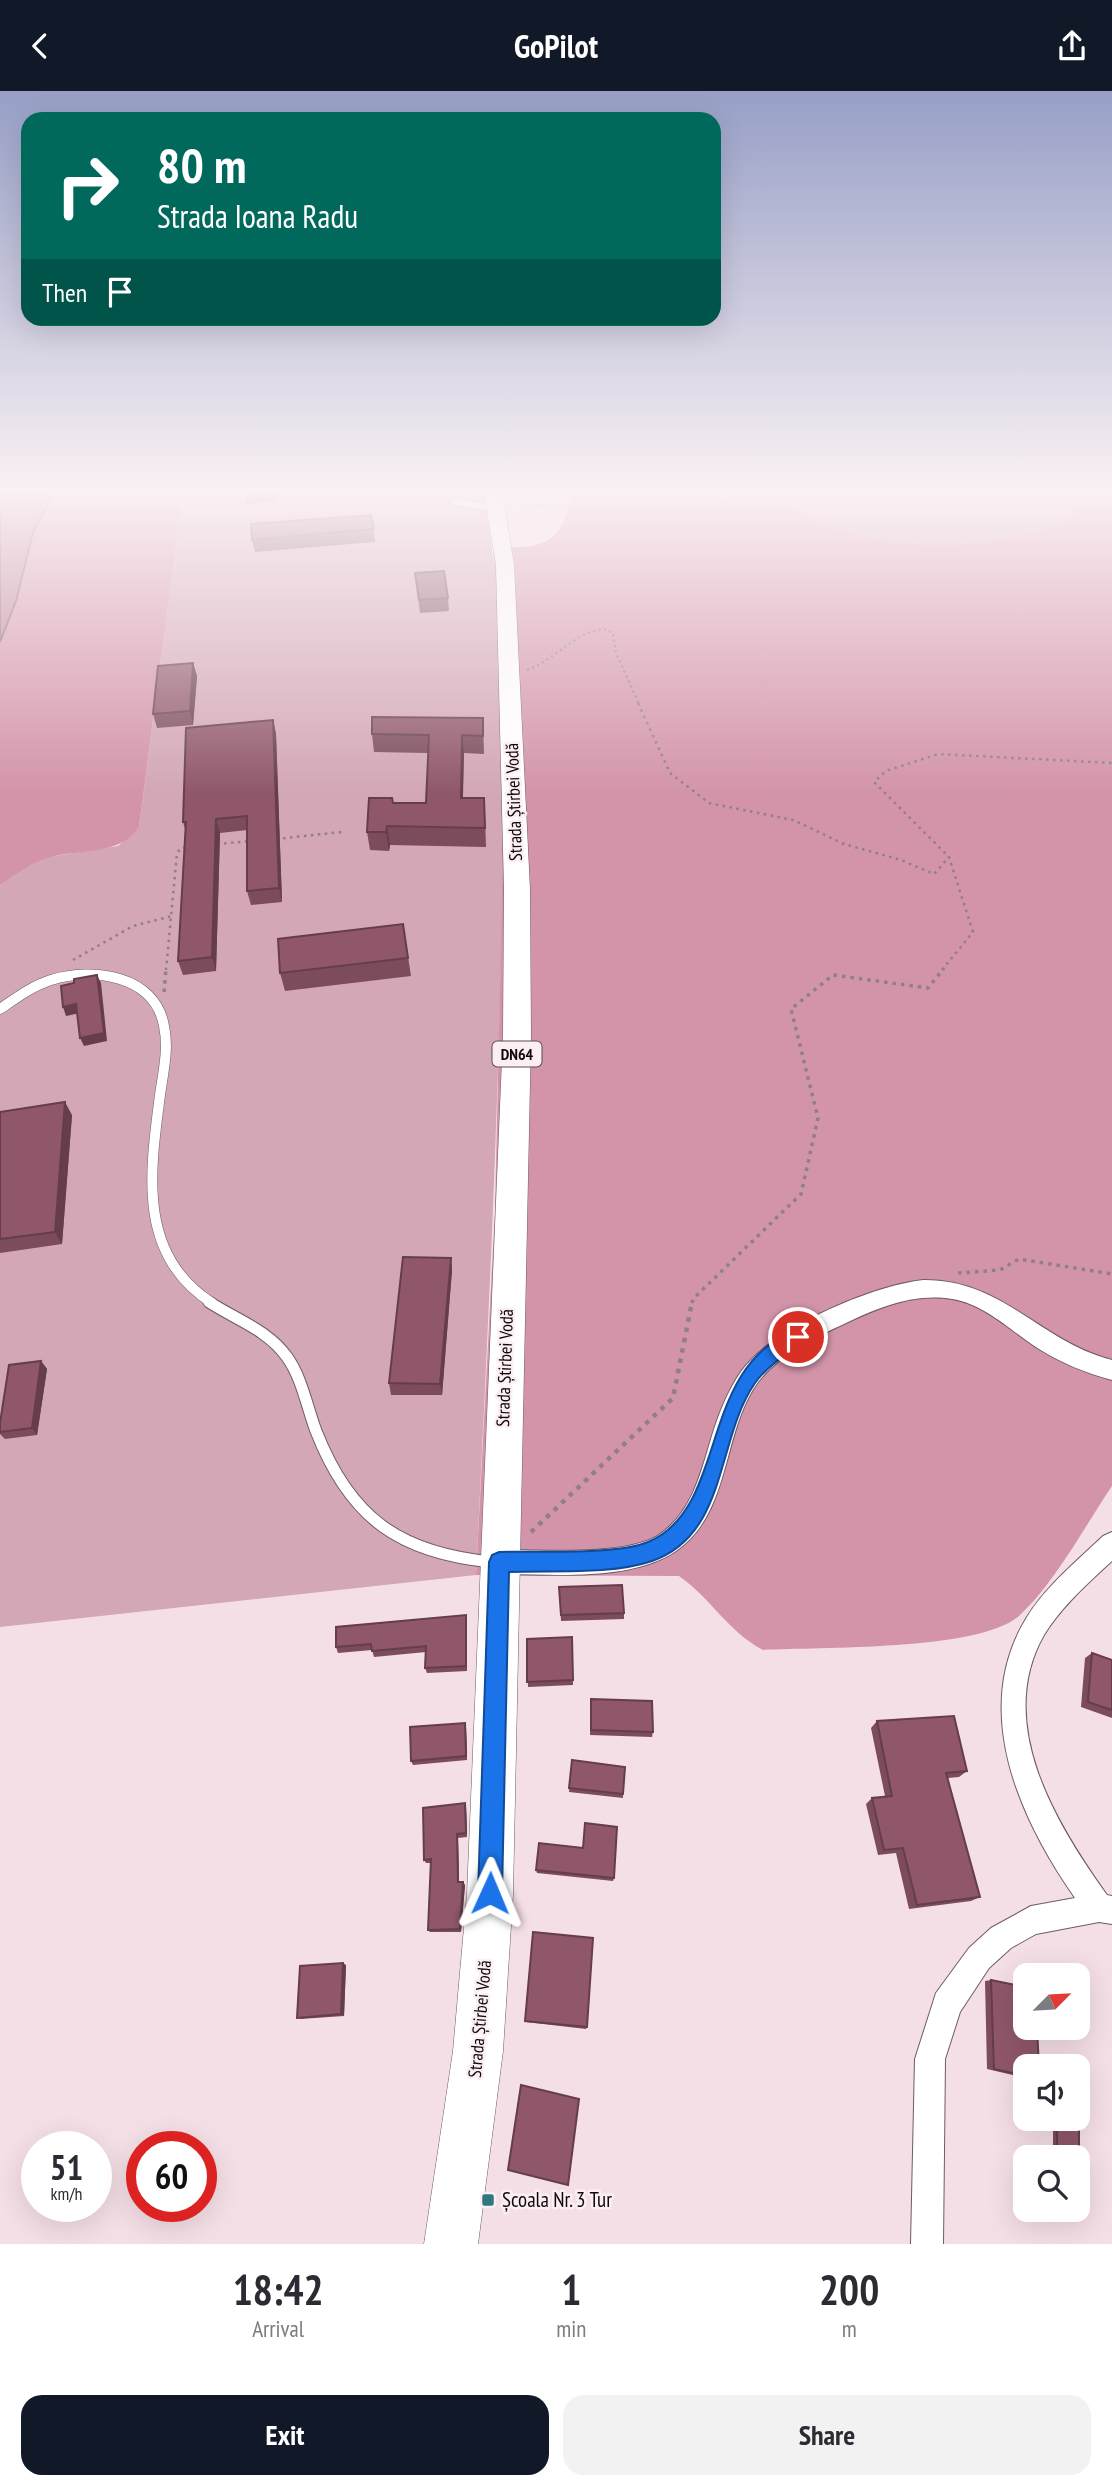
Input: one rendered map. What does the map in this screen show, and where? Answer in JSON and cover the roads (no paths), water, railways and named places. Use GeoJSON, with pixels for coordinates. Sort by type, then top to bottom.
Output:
{"type":"FeatureCollection","features":[{"type":"Feature","properties":{"kind":"main road","name":"Strada Știrbei Vodă"},"geometry":{"type":"LineString","coordinates":[[451,2244],[475,2077],[486,1958],[517,1023],[517,890],[506,591]]}},
{"type":"Feature","properties":{"kind":"street"},"geometry":{"type":"LineString","coordinates":[[499,1562],[618,1558],[650,1552],[667,1544],[683,1532],[700,1505],[736,1401],[749,1377],[766,1359],[798,1337],[881,1297],[905,1289],[923,1288],[977,1294],[1041,1339],[1090,1364],[1112,1370]]}},
{"type":"Feature","properties":{"kind":"street"},"geometry":{"type":"LineString","coordinates":[[1106,1909],[1069,1868],[1041,1816],[1020,1759],[1013,1719],[1015,1674],[1034,1628],[1067,1587],[1112,1544]]}},
{"type":"Feature","properties":{"kind":"street"},"geometry":{"type":"LineString","coordinates":[[927,2244],[929,2059],[947,2004],[979,1958],[1001,1938],[1031,1920],[1106,1909]]}},
{"type":"Feature","properties":{"kind":"lane"},"geometry":{"type":"LineString","coordinates":[[0,1009],[35,985],[71,975],[117,977],[140,988],[152,999],[162,1015],[165,1039],[154,1142],[152,1202],[160,1242],[172,1266],[191,1291],[262,1333],[285,1355],[296,1374],[340,1484],[358,1506],[379,1523],[423,1549],[467,1560],[499,1562]]}},
{"type":"Feature","properties":{"kind":"place","name":"Școala Nr. 3 Tur"},"geometry":{"type":"Point","coordinates":[488,2200]}}]}
